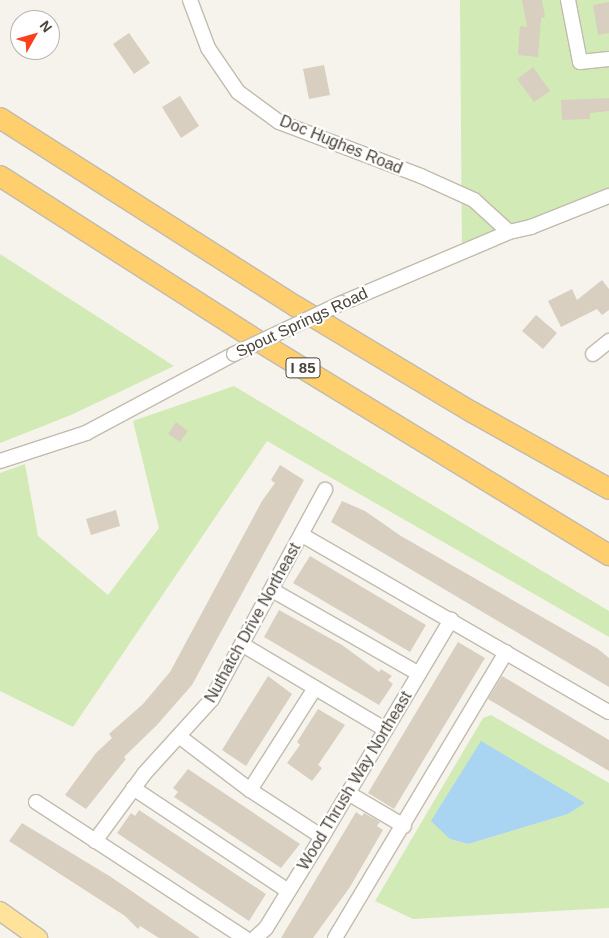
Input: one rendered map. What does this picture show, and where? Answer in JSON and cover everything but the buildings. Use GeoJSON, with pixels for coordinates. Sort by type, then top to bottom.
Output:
{"type":"FeatureCollection","features":[{"type":"Feature","properties":{"kind":"highway"},"geometry":{"type":"LineString","coordinates":[[0,118],[297,307],[472,412],[609,489]]}},
{"type":"Feature","properties":{"kind":"highway","name":"I 85"},"geometry":{"type":"LineString","coordinates":[[0,176],[250,336],[609,555]]}},
{"type":"Feature","properties":{"kind":"main road"},"geometry":{"type":"LineString","coordinates":[[0,911],[38,938]]}},
{"type":"Feature","properties":{"kind":"street","name":"Doc Hughes Road"},"geometry":{"type":"LineString","coordinates":[[190,0],[208,48],[238,92],[279,122],[421,176],[474,200],[509,232]]}},
{"type":"Feature","properties":{"kind":"street"},"geometry":{"type":"LineString","coordinates":[[568,0],[580,62],[609,59]]}},
{"type":"Feature","properties":{"kind":"street","name":"Spout Springs Road"},"geometry":{"type":"LineString","coordinates":[[0,461],[86,433],[234,354],[342,303],[509,232],[531,227],[609,196]]}},
{"type":"Feature","properties":{"kind":"street"},"geometry":{"type":"LineString","coordinates":[[593,354],[609,341]]}},
{"type":"Feature","properties":{"kind":"street","name":"Nuthatch Drive Northeast"},"geometry":{"type":"LineString","coordinates":[[94,841],[133,788],[212,699],[325,490]]}},
{"type":"Feature","properties":{"kind":"street"},"geometry":{"type":"LineString","coordinates":[[302,535],[609,712]]}},
{"type":"Feature","properties":{"kind":"street"},"geometry":{"type":"LineString","coordinates":[[272,590],[419,674]]}},
{"type":"Feature","properties":{"kind":"street","name":"Wood Thrush Way Northeast"},"geometry":{"type":"LineString","coordinates":[[255,938],[266,928],[451,620]]}},
{"type":"Feature","properties":{"kind":"street"},"geometry":{"type":"LineString","coordinates":[[242,646],[386,730]]}},
{"type":"Feature","properties":{"kind":"street"},"geometry":{"type":"LineString","coordinates":[[335,938],[404,826],[506,652]]}},
{"type":"Feature","properties":{"kind":"street"},"geometry":{"type":"LineString","coordinates":[[250,790],[315,688]]}},
{"type":"Feature","properties":{"kind":"street"},"geometry":{"type":"LineString","coordinates":[[180,737],[250,790],[322,837]]}},
{"type":"Feature","properties":{"kind":"street"},"geometry":{"type":"LineString","coordinates":[[133,788],[288,891]]}},
{"type":"Feature","properties":{"kind":"street"},"geometry":{"type":"LineString","coordinates":[[348,793],[404,826]]}},
{"type":"Feature","properties":{"kind":"street"},"geometry":{"type":"LineString","coordinates":[[36,802],[245,938]]}},
{"type":"Feature","properties":{"kind":"green space"},"geometry":{"type":"Polygon","coordinates":[[[460,0],[609,0],[609,205],[462,256],[460,0]]]}},
{"type":"Feature","properties":{"kind":"green space"},"geometry":{"type":"Polygon","coordinates":[[[0,254],[174,366],[71,415],[0,443],[0,254]]]}},
{"type":"Feature","properties":{"kind":"green space"},"geometry":{"type":"Polygon","coordinates":[[[234,386],[609,611],[609,637],[267,441],[73,727],[0,691],[0,473],[25,464],[38,536],[108,595],[159,528],[133,421],[234,386]]]}},
{"type":"Feature","properties":{"kind":"green space"},"geometry":{"type":"Polygon","coordinates":[[[491,715],[609,783],[609,908],[413,919],[375,901],[483,718],[491,715]],[[584,803],[450,839],[468,844],[568,814],[584,803]]]}},
{"type":"Feature","properties":{"kind":"water"},"geometry":{"type":"Polygon","coordinates":[[[481,741],[585,803],[568,814],[468,844],[450,839],[431,821],[481,741]]]}}]}
